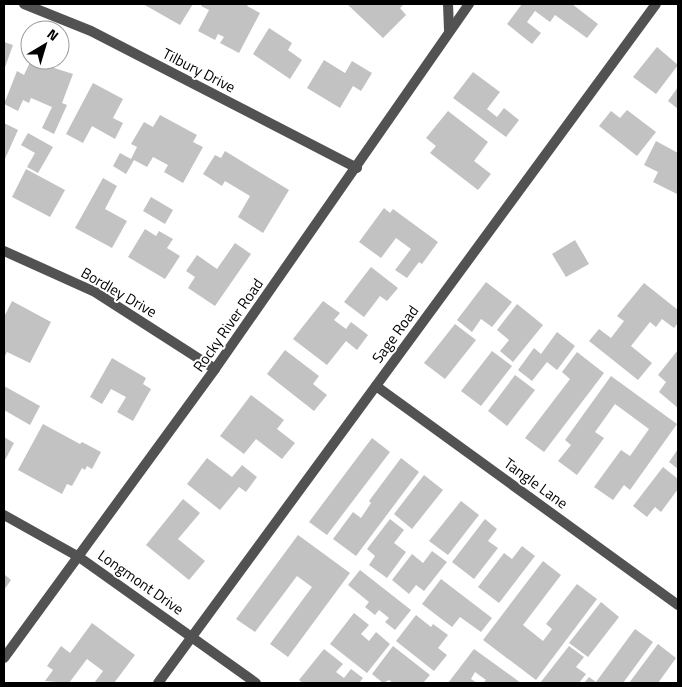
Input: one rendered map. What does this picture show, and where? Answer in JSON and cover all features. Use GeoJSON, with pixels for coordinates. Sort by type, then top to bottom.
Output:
{"type":"FeatureCollection","features":[{"type":"Feature","properties":{"kind":"street","name":"Tilbury Drive"},"geometry":{"type":"LineString","coordinates":[[24,4],[91,31],[357,168]]}},
{"type":"Feature","properties":{"kind":"street"},"geometry":{"type":"LineString","coordinates":[[448,4],[450,30]]}},
{"type":"Feature","properties":{"kind":"street","name":"Rocky River Road"},"geometry":{"type":"LineString","coordinates":[[4,658],[215,369],[357,168],[469,4]]}},
{"type":"Feature","properties":{"kind":"street","name":"Sage Road"},"geometry":{"type":"LineString","coordinates":[[158,683],[656,4]]}},
{"type":"Feature","properties":{"kind":"street","name":"Bordley Drive"},"geometry":{"type":"LineString","coordinates":[[4,251],[95,292],[215,369]]}},
{"type":"Feature","properties":{"kind":"street","name":"Tangle Lane"},"geometry":{"type":"LineString","coordinates":[[376,386],[678,605]]}},
{"type":"Feature","properties":{"kind":"street","name":"Longmont Drive"},"geometry":{"type":"LineString","coordinates":[[4,515],[79,557],[256,683]]}},
{"type":"Feature","properties":{"kind":"building"},"geometry":{"type":"Polygon","coordinates":[[[143,4],[193,4],[180,25],[143,4]]]}},
{"type":"Feature","properties":{"kind":"building"},"geometry":{"type":"Polygon","coordinates":[[[202,4],[249,4],[247,6],[260,13],[239,53],[220,43],[224,37],[218,34],[215,40],[198,31],[209,10],[201,6],[202,4]]]}},
{"type":"Feature","properties":{"kind":"building"},"geometry":{"type":"Polygon","coordinates":[[[347,4],[404,4],[400,8],[406,15],[383,38],[347,4]]]}},
{"type":"Feature","properties":{"kind":"building"},"geometry":{"type":"Polygon","coordinates":[[[522,4],[572,4],[598,24],[587,38],[555,15],[550,22],[535,11],[527,22],[541,33],[532,44],[507,24],[522,4]]]}},
{"type":"Feature","properties":{"kind":"building"},"geometry":{"type":"Polygon","coordinates":[[[269,28],[292,43],[288,50],[302,60],[290,79],[253,54],[269,28]]]}},
{"type":"Feature","properties":{"kind":"building"},"geometry":{"type":"Polygon","coordinates":[[[4,42],[13,45],[4,70],[4,42]]]}},
{"type":"Feature","properties":{"kind":"building"},"geometry":{"type":"Polygon","coordinates":[[[657,47],[678,65],[656,94],[633,77],[657,47]]]}},
{"type":"Feature","properties":{"kind":"building"},"geometry":{"type":"Polygon","coordinates":[[[324,60],[345,73],[352,61],[372,73],[361,91],[353,86],[340,108],[307,88],[324,60]]]}},
{"type":"Feature","properties":{"kind":"building"},"geometry":{"type":"Polygon","coordinates":[[[26,70],[60,70],[73,74],[62,103],[67,105],[54,134],[42,128],[52,107],[31,98],[29,103],[23,100],[18,111],[4,104],[17,71],[24,75],[26,70]]]}},
{"type":"Feature","properties":{"kind":"building"},"geometry":{"type":"Polygon","coordinates":[[[473,72],[500,92],[487,109],[497,117],[504,108],[519,120],[506,137],[453,98],[473,72]]]}},
{"type":"Feature","properties":{"kind":"building"},"geometry":{"type":"Polygon","coordinates":[[[93,83],[123,99],[113,118],[123,123],[115,139],[92,126],[83,143],[66,134],[93,83]]]}},
{"type":"Feature","properties":{"kind":"building"},"geometry":{"type":"Polygon","coordinates":[[[678,87],[678,109],[668,101],[678,87]]]}},
{"type":"Feature","properties":{"kind":"building"},"geometry":{"type":"Polygon","coordinates":[[[627,110],[656,132],[637,156],[599,126],[611,111],[620,118],[627,110]]]}},
{"type":"Feature","properties":{"kind":"building"},"geometry":{"type":"Polygon","coordinates":[[[448,111],[488,142],[474,161],[491,174],[478,190],[430,153],[436,146],[426,138],[448,111]]]}},
{"type":"Feature","properties":{"kind":"building"},"geometry":{"type":"Polygon","coordinates":[[[160,115],[197,135],[193,142],[203,147],[183,183],[164,172],[168,165],[153,157],[147,167],[134,160],[126,174],[113,166],[120,153],[131,159],[137,147],[131,144],[144,122],[153,127],[160,115]]]}},
{"type":"Feature","properties":{"kind":"building"},"geometry":{"type":"Polygon","coordinates":[[[4,123],[18,130],[4,161],[4,123]]]}},
{"type":"Feature","properties":{"kind":"building"},"geometry":{"type":"Polygon","coordinates":[[[28,133],[53,147],[38,173],[27,167],[35,153],[21,145],[28,133]]]}},
{"type":"Feature","properties":{"kind":"building"},"geometry":{"type":"Polygon","coordinates":[[[656,141],[678,153],[677,194],[653,182],[658,172],[644,165],[656,141]]]}},
{"type":"Feature","properties":{"kind":"building"},"geometry":{"type":"Polygon","coordinates":[[[225,151],[289,190],[263,233],[238,217],[250,196],[225,181],[222,186],[203,174],[215,155],[221,158],[225,151]]]}},
{"type":"Feature","properties":{"kind":"building"},"geometry":{"type":"Polygon","coordinates":[[[26,169],[65,190],[50,217],[12,197],[26,169]]]}},
{"type":"Feature","properties":{"kind":"building"},"geometry":{"type":"Polygon","coordinates":[[[103,178],[117,186],[105,209],[127,221],[112,248],[75,228],[103,178]]]}},
{"type":"Feature","properties":{"kind":"building"},"geometry":{"type":"Polygon","coordinates":[[[151,197],[173,210],[165,224],[143,211],[151,197]]]}},
{"type":"Feature","properties":{"kind":"building"},"geometry":{"type":"Polygon","coordinates":[[[384,208],[390,213],[393,209],[438,242],[422,264],[419,262],[407,278],[395,270],[411,249],[396,238],[381,258],[359,242],[384,208]]]}},
{"type":"Feature","properties":{"kind":"building"},"geometry":{"type":"Polygon","coordinates":[[[145,229],[156,236],[159,231],[173,239],[167,248],[180,256],[165,279],[128,257],[145,229]]]}},
{"type":"Feature","properties":{"kind":"building"},"geometry":{"type":"Polygon","coordinates":[[[575,240],[589,264],[566,277],[552,254],[575,240]]]}},
{"type":"Feature","properties":{"kind":"building"},"geometry":{"type":"Polygon","coordinates":[[[235,243],[251,254],[215,306],[188,288],[195,277],[186,271],[197,255],[217,269],[235,243]]]}},
{"type":"Feature","properties":{"kind":"building"},"geometry":{"type":"Polygon","coordinates":[[[371,267],[398,288],[387,301],[380,296],[364,317],[344,302],[371,267]]]}},
{"type":"Feature","properties":{"kind":"building"},"geometry":{"type":"Polygon","coordinates":[[[486,282],[512,302],[492,327],[481,319],[472,332],[457,320],[486,282]]]}},
{"type":"Feature","properties":{"kind":"building"},"geometry":{"type":"Polygon","coordinates":[[[644,283],[678,310],[678,323],[674,328],[662,319],[656,327],[650,322],[631,346],[652,363],[638,380],[589,341],[599,329],[611,338],[624,321],[617,316],[644,283]]]}},
{"type":"Feature","properties":{"kind":"building"},"geometry":{"type":"Polygon","coordinates":[[[12,301],[51,322],[30,363],[7,352],[4,358],[4,317],[12,301]]]}},
{"type":"Feature","properties":{"kind":"building"},"geometry":{"type":"Polygon","coordinates":[[[323,301],[340,313],[334,320],[346,329],[351,322],[368,335],[357,350],[346,341],[327,365],[293,339],[323,301]]]}},
{"type":"Feature","properties":{"kind":"building"},"geometry":{"type":"Polygon","coordinates":[[[517,304],[543,325],[513,362],[500,351],[509,340],[497,330],[517,304]]]}},
{"type":"Feature","properties":{"kind":"building"},"geometry":{"type":"Polygon","coordinates":[[[455,324],[476,340],[445,379],[424,363],[455,324]]]}},
{"type":"Feature","properties":{"kind":"building"},"geometry":{"type":"Polygon","coordinates":[[[557,332],[575,346],[557,370],[547,362],[532,381],[518,370],[534,348],[541,354],[557,332]]]}},
{"type":"Feature","properties":{"kind":"building"},"geometry":{"type":"Polygon","coordinates":[[[285,350],[319,376],[313,384],[327,395],[314,411],[267,374],[285,350]]]}},
{"type":"Feature","properties":{"kind":"building"},"geometry":{"type":"Polygon","coordinates":[[[678,350],[678,408],[659,392],[666,382],[658,375],[678,350]]]}},
{"type":"Feature","properties":{"kind":"building"},"geometry":{"type":"Polygon","coordinates":[[[492,351],[512,366],[481,406],[461,391],[492,351]]]}},
{"type":"Feature","properties":{"kind":"building"},"geometry":{"type":"Polygon","coordinates":[[[577,352],[604,373],[544,452],[525,438],[570,379],[562,372],[577,352]]]}},
{"type":"Feature","properties":{"kind":"building"},"geometry":{"type":"Polygon","coordinates":[[[112,358],[146,378],[143,384],[151,389],[133,421],[117,412],[126,397],[111,389],[102,404],[90,397],[112,358]]]}},
{"type":"Feature","properties":{"kind":"building"},"geometry":{"type":"Polygon","coordinates":[[[515,375],[535,390],[507,426],[488,411],[515,375]]]}},
{"type":"Feature","properties":{"kind":"building"},"geometry":{"type":"Polygon","coordinates":[[[611,376],[677,424],[630,490],[624,485],[613,500],[594,487],[621,450],[630,456],[649,429],[615,404],[595,432],[604,438],[577,475],[558,461],[571,445],[565,440],[611,376]]]}},
{"type":"Feature","properties":{"kind":"building"},"geometry":{"type":"Polygon","coordinates":[[[4,386],[40,406],[30,425],[4,410],[4,386]]]}},
{"type":"Feature","properties":{"kind":"building"},"geometry":{"type":"Polygon","coordinates":[[[251,395],[284,420],[277,429],[295,443],[282,459],[256,439],[244,454],[220,436],[251,395]]]}},
{"type":"Feature","properties":{"kind":"building"},"geometry":{"type":"Polygon","coordinates":[[[43,424],[80,444],[82,442],[101,452],[92,469],[87,466],[85,470],[82,468],[72,486],[67,484],[62,494],[18,470],[43,424]]]}},
{"type":"Feature","properties":{"kind":"building"},"geometry":{"type":"Polygon","coordinates":[[[4,437],[14,443],[4,462],[4,437]]]}},
{"type":"Feature","properties":{"kind":"building"},"geometry":{"type":"Polygon","coordinates":[[[372,438],[390,452],[327,535],[309,522],[372,438]]]}},
{"type":"Feature","properties":{"kind":"building"},"geometry":{"type":"Polygon","coordinates":[[[678,449],[678,469],[669,462],[678,449]]]}},
{"type":"Feature","properties":{"kind":"building"},"geometry":{"type":"Polygon","coordinates":[[[207,458],[232,477],[242,465],[257,477],[246,492],[239,487],[220,510],[187,484],[207,458]]]}},
{"type":"Feature","properties":{"kind":"building"},"geometry":{"type":"Polygon","coordinates":[[[401,458],[419,472],[356,556],[333,539],[353,512],[361,518],[371,503],[369,501],[401,458]]]}},
{"type":"Feature","properties":{"kind":"building"},"geometry":{"type":"Polygon","coordinates":[[[663,467],[678,479],[678,489],[661,512],[655,507],[647,517],[633,506],[663,467]]]}},
{"type":"Feature","properties":{"kind":"building"},"geometry":{"type":"Polygon","coordinates":[[[424,475],[443,490],[412,529],[394,514],[424,475]]]}},
{"type":"Feature","properties":{"kind":"building"},"geometry":{"type":"Polygon","coordinates":[[[183,499],[200,513],[178,539],[205,561],[189,580],[146,545],[183,499]]]}},
{"type":"Feature","properties":{"kind":"building"},"geometry":{"type":"Polygon","coordinates":[[[461,501],[479,515],[448,555],[429,541],[461,501]]]}},
{"type":"Feature","properties":{"kind":"building"},"geometry":{"type":"Polygon","coordinates":[[[390,519],[404,530],[394,543],[406,552],[387,578],[369,565],[375,556],[367,549],[390,519]]]}},
{"type":"Feature","properties":{"kind":"building"},"geometry":{"type":"Polygon","coordinates":[[[485,519],[497,529],[488,541],[498,548],[474,579],[452,562],[485,519]]]}},
{"type":"Feature","properties":{"kind":"building"},"geometry":{"type":"Polygon","coordinates":[[[298,535],[350,573],[288,657],[270,644],[312,587],[297,576],[255,632],[236,619],[298,535]]]}},
{"type":"Feature","properties":{"kind":"building"},"geometry":{"type":"Polygon","coordinates":[[[522,546],[535,556],[499,603],[478,587],[504,553],[512,559],[522,546]]]}},
{"type":"Feature","properties":{"kind":"building"},"geometry":{"type":"Polygon","coordinates":[[[432,551],[447,562],[424,591],[416,585],[409,594],[392,580],[412,554],[423,563],[432,551]]]}},
{"type":"Feature","properties":{"kind":"building"},"geometry":{"type":"Polygon","coordinates":[[[543,561],[561,575],[523,625],[543,641],[552,629],[546,624],[577,584],[597,599],[536,680],[483,640],[543,561]]]}},
{"type":"Feature","properties":{"kind":"building"},"geometry":{"type":"Polygon","coordinates":[[[360,570],[411,610],[395,630],[385,622],[389,618],[379,610],[375,615],[365,607],[369,602],[348,585],[360,570]]]}},
{"type":"Feature","properties":{"kind":"building"},"geometry":{"type":"Polygon","coordinates":[[[4,574],[11,580],[4,590],[4,574]]]}},
{"type":"Feature","properties":{"kind":"building"},"geometry":{"type":"Polygon","coordinates":[[[441,579],[492,618],[481,632],[460,617],[452,627],[422,604],[441,579]]]}},
{"type":"Feature","properties":{"kind":"building"},"geometry":{"type":"Polygon","coordinates":[[[601,602],[619,617],[588,657],[569,643],[601,602]]]}},
{"type":"Feature","properties":{"kind":"building"},"geometry":{"type":"Polygon","coordinates":[[[354,613],[369,625],[361,634],[369,641],[376,632],[390,644],[367,673],[330,644],[354,613]]]}},
{"type":"Feature","properties":{"kind":"building"},"geometry":{"type":"Polygon","coordinates":[[[416,615],[431,627],[433,624],[448,635],[438,648],[447,655],[434,671],[396,641],[416,615]]]}},
{"type":"Feature","properties":{"kind":"building"},"geometry":{"type":"Polygon","coordinates":[[[92,623],[135,655],[114,683],[94,683],[103,671],[87,659],[69,683],[45,681],[53,670],[47,666],[61,646],[70,653],[92,623]]]}},
{"type":"Feature","properties":{"kind":"building"},"geometry":{"type":"Polygon","coordinates":[[[635,629],[653,642],[623,683],[584,683],[589,677],[596,682],[635,629]]]}},
{"type":"Feature","properties":{"kind":"building"},"geometry":{"type":"Polygon","coordinates":[[[658,644],[676,658],[658,683],[629,683],[658,644]]]}},
{"type":"Feature","properties":{"kind":"building"},"geometry":{"type":"Polygon","coordinates":[[[393,646],[430,675],[423,683],[393,683],[389,680],[383,683],[372,674],[393,646]]]}},
{"type":"Feature","properties":{"kind":"building"},"geometry":{"type":"Polygon","coordinates":[[[569,646],[584,657],[576,667],[586,674],[579,683],[540,683],[569,646]]]}},
{"type":"Feature","properties":{"kind":"building"},"geometry":{"type":"Polygon","coordinates":[[[324,649],[343,664],[336,672],[344,678],[351,669],[363,678],[359,683],[303,683],[299,680],[324,649]]]}},
{"type":"Feature","properties":{"kind":"building"},"geometry":{"type":"Polygon","coordinates":[[[474,649],[521,683],[483,683],[486,680],[475,672],[471,679],[477,683],[448,683],[474,649]]]}}]}
